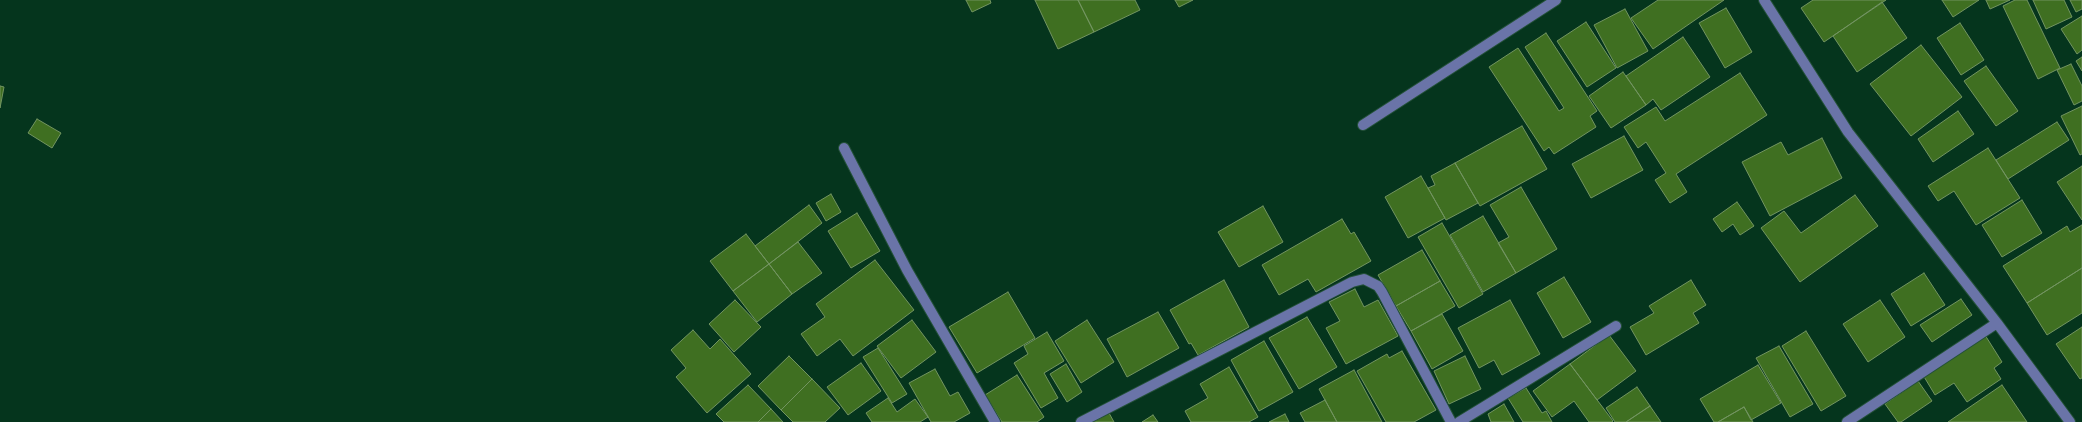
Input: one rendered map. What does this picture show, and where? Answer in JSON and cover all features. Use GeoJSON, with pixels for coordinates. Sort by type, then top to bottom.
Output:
{"type":"FeatureCollection","features":[{"type":"Feature","properties":{"kind":"street"},"geometry":{"type":"LineString","coordinates":[[1363,125],[1556,0]]}},
{"type":"Feature","properties":{"kind":"street"},"geometry":{"type":"LineString","coordinates":[[1764,0],[1848,132],[1996,323],[2070,422]]}},
{"type":"Feature","properties":{"kind":"street"},"geometry":{"type":"LineString","coordinates":[[844,148],[907,270],[995,422]]}},
{"type":"Feature","properties":{"kind":"street"},"geometry":{"type":"LineString","coordinates":[[1081,422],[1352,282],[1364,279],[1378,286],[1451,422]]}},
{"type":"Feature","properties":{"kind":"street"},"geometry":{"type":"LineString","coordinates":[[1847,422],[1996,323]]}},
{"type":"Feature","properties":{"kind":"street"},"geometry":{"type":"LineString","coordinates":[[1459,422],[1616,326]]}},
{"type":"Feature","properties":{"kind":"building"},"geometry":{"type":"Polygon","coordinates":[[[966,0],[990,0],[991,3],[972,12],[966,0]]]}},
{"type":"Feature","properties":{"kind":"building"},"geometry":{"type":"Polygon","coordinates":[[[1035,0],[1078,0],[1094,32],[1058,49],[1035,0]]]}},
{"type":"Feature","properties":{"kind":"building"},"geometry":{"type":"Polygon","coordinates":[[[1078,0],[1135,0],[1140,10],[1094,32],[1078,0]]]}},
{"type":"Feature","properties":{"kind":"building"},"geometry":{"type":"Polygon","coordinates":[[[1175,0],[1193,0],[1179,7],[1175,0]]]}},
{"type":"Feature","properties":{"kind":"building"},"geometry":{"type":"Polygon","coordinates":[[[1658,0],[1724,0],[1653,49],[1631,18],[1658,0]]]}},
{"type":"Feature","properties":{"kind":"building"},"geometry":{"type":"Polygon","coordinates":[[[1813,0],[1886,0],[1824,42],[1801,8],[1813,0]]]}},
{"type":"Feature","properties":{"kind":"building"},"geometry":{"type":"Polygon","coordinates":[[[1942,0],[1979,0],[1953,17],[1942,0]]]}},
{"type":"Feature","properties":{"kind":"building"},"geometry":{"type":"Polygon","coordinates":[[[1986,0],[2010,0],[1990,9],[1986,0]]]}},
{"type":"Feature","properties":{"kind":"building"},"geometry":{"type":"Polygon","coordinates":[[[2015,0],[2027,0],[2060,68],[2038,79],[2003,6],[2015,0]]]}},
{"type":"Feature","properties":{"kind":"building"},"geometry":{"type":"Polygon","coordinates":[[[2033,0],[2064,0],[2072,17],[2046,29],[2033,0]]]}},
{"type":"Feature","properties":{"kind":"building"},"geometry":{"type":"Polygon","coordinates":[[[2070,0],[2082,0],[2082,9],[2076,12],[2070,0]]]}},
{"type":"Feature","properties":{"kind":"building"},"geometry":{"type":"Polygon","coordinates":[[[1882,2],[1907,38],[1857,72],[1833,36],[1882,2]]]}},
{"type":"Feature","properties":{"kind":"building"},"geometry":{"type":"Polygon","coordinates":[[[1726,8],[1752,52],[1725,68],[1699,23],[1726,8]]]}},
{"type":"Feature","properties":{"kind":"building"},"geometry":{"type":"Polygon","coordinates":[[[1625,9],[1648,51],[1617,68],[1594,25],[1625,9]]]}},
{"type":"Feature","properties":{"kind":"building"},"geometry":{"type":"Polygon","coordinates":[[[2082,16],[2082,50],[2077,54],[2061,29],[2082,16]]]}},
{"type":"Feature","properties":{"kind":"building"},"geometry":{"type":"Polygon","coordinates":[[[1586,22],[1616,68],[1587,87],[1557,41],[1586,22]]]}},
{"type":"Feature","properties":{"kind":"building"},"geometry":{"type":"Polygon","coordinates":[[[1960,23],[1984,60],[1961,75],[1937,38],[1960,23]]]}},
{"type":"Feature","properties":{"kind":"building"},"geometry":{"type":"Polygon","coordinates":[[[1546,33],[1597,111],[1590,116],[1596,127],[1554,154],[1549,147],[1544,151],[1489,67],[1518,48],[1559,111],[1564,108],[1525,47],[1546,33]]]}},
{"type":"Feature","properties":{"kind":"building"},"geometry":{"type":"Polygon","coordinates":[[[1683,37],[1710,77],[1661,110],[1653,99],[1646,105],[1626,76],[1683,37]]]}},
{"type":"Feature","properties":{"kind":"building"},"geometry":{"type":"Polygon","coordinates":[[[1921,45],[1962,97],[1911,136],[1870,84],[1921,45]]]}},
{"type":"Feature","properties":{"kind":"building"},"geometry":{"type":"Polygon","coordinates":[[[2082,57],[2082,71],[2076,61],[2082,57]]]}},
{"type":"Feature","properties":{"kind":"building"},"geometry":{"type":"Polygon","coordinates":[[[2071,64],[2082,86],[2082,101],[2074,105],[2057,70],[2071,64]]]}},
{"type":"Feature","properties":{"kind":"building"},"geometry":{"type":"Polygon","coordinates":[[[1986,66],[2018,111],[1996,126],[1964,81],[1986,66]]]}},
{"type":"Feature","properties":{"kind":"building"},"geometry":{"type":"Polygon","coordinates":[[[1623,72],[1646,105],[1611,128],[1589,96],[1623,72]]]}},
{"type":"Feature","properties":{"kind":"building"},"geometry":{"type":"Polygon","coordinates":[[[1740,73],[1767,115],[1676,174],[1687,192],[1670,203],[1655,180],[1666,173],[1646,142],[1638,148],[1624,127],[1656,107],[1665,121],[1740,73]]]}},
{"type":"Feature","properties":{"kind":"building"},"geometry":{"type":"Polygon","coordinates":[[[0,86],[4,87],[0,108],[0,86]]]}},
{"type":"Feature","properties":{"kind":"building"},"geometry":{"type":"Polygon","coordinates":[[[2082,106],[2082,154],[2080,155],[2061,116],[2082,106]]]}},
{"type":"Feature","properties":{"kind":"building"},"geometry":{"type":"Polygon","coordinates":[[[1958,111],[1974,134],[1933,162],[1918,139],[1958,111]]]}},
{"type":"Feature","properties":{"kind":"building"},"geometry":{"type":"Polygon","coordinates":[[[37,119],[61,133],[52,148],[28,133],[37,119]]]}},
{"type":"Feature","properties":{"kind":"building"},"geometry":{"type":"Polygon","coordinates":[[[2057,122],[2069,140],[2008,179],[1996,160],[2057,122]]]}},
{"type":"Feature","properties":{"kind":"building"},"geometry":{"type":"Polygon","coordinates":[[[1522,126],[1547,169],[1480,206],[1455,163],[1522,126]]]}},
{"type":"Feature","properties":{"kind":"building"},"geometry":{"type":"Polygon","coordinates":[[[1624,136],[1643,170],[1591,198],[1572,164],[1624,136]]]}},
{"type":"Feature","properties":{"kind":"building"},"geometry":{"type":"Polygon","coordinates":[[[1822,138],[1842,178],[1770,216],[1742,162],[1781,142],[1788,155],[1822,138]]]}},
{"type":"Feature","properties":{"kind":"building"},"geometry":{"type":"Polygon","coordinates":[[[1988,148],[2020,198],[1976,225],[1954,191],[1938,201],[1928,186],[1988,148]]]}},
{"type":"Feature","properties":{"kind":"building"},"geometry":{"type":"Polygon","coordinates":[[[1455,163],[1478,203],[1446,220],[1428,188],[1435,185],[1431,176],[1455,163]]]}},
{"type":"Feature","properties":{"kind":"building"},"geometry":{"type":"Polygon","coordinates":[[[2082,166],[2082,220],[2057,182],[2082,166]]]}},
{"type":"Feature","properties":{"kind":"building"},"geometry":{"type":"Polygon","coordinates":[[[1421,176],[1445,218],[1408,238],[1385,197],[1421,176]]]}},
{"type":"Feature","properties":{"kind":"building"},"geometry":{"type":"Polygon","coordinates":[[[1521,187],[1557,249],[1516,273],[1498,243],[1509,237],[1490,205],[1521,187]]]}},
{"type":"Feature","properties":{"kind":"building"},"geometry":{"type":"Polygon","coordinates":[[[831,194],[841,212],[826,221],[816,203],[831,194]]]}},
{"type":"Feature","properties":{"kind":"building"},"geometry":{"type":"Polygon","coordinates":[[[1855,195],[1878,226],[1800,282],[1761,228],[1784,211],[1801,233],[1855,195]]]}},
{"type":"Feature","properties":{"kind":"building"},"geometry":{"type":"Polygon","coordinates":[[[2022,200],[2042,233],[2002,257],[1982,225],[2022,200]]]}},
{"type":"Feature","properties":{"kind":"building"},"geometry":{"type":"Polygon","coordinates":[[[1737,202],[1754,226],[1740,235],[1733,224],[1722,232],[1713,219],[1737,202]]]}},
{"type":"Feature","properties":{"kind":"building"},"geometry":{"type":"Polygon","coordinates":[[[809,205],[822,223],[769,264],[755,246],[809,205]]]}},
{"type":"Feature","properties":{"kind":"building"},"geometry":{"type":"Polygon","coordinates":[[[1263,206],[1283,242],[1239,267],[1218,232],[1263,206]]]}},
{"type":"Feature","properties":{"kind":"building"},"geometry":{"type":"Polygon","coordinates":[[[857,213],[880,251],[851,268],[828,231],[857,213]]]}},
{"type":"Feature","properties":{"kind":"building"},"geometry":{"type":"Polygon","coordinates":[[[1483,216],[1516,273],[1483,292],[1450,235],[1483,216]]]}},
{"type":"Feature","properties":{"kind":"building"},"geometry":{"type":"Polygon","coordinates":[[[1342,219],[1351,234],[1354,232],[1371,261],[1316,292],[1308,279],[1279,295],[1262,265],[1342,219]]]}},
{"type":"Feature","properties":{"kind":"building"},"geometry":{"type":"Polygon","coordinates":[[[1442,223],[1483,294],[1459,308],[1418,237],[1442,223]]]}},
{"type":"Feature","properties":{"kind":"building"},"geometry":{"type":"Polygon","coordinates":[[[2082,225],[2082,268],[2027,303],[2003,266],[2067,226],[2070,232],[2082,225]]]}},
{"type":"Feature","properties":{"kind":"building"},"geometry":{"type":"Polygon","coordinates":[[[746,234],[769,264],[733,291],[710,261],[746,234]]]}},
{"type":"Feature","properties":{"kind":"building"},"geometry":{"type":"Polygon","coordinates":[[[798,242],[822,273],[792,294],[769,264],[798,242]]]}},
{"type":"Feature","properties":{"kind":"building"},"geometry":{"type":"Polygon","coordinates":[[[1422,250],[1440,281],[1396,306],[1378,275],[1422,250]]]}},
{"type":"Feature","properties":{"kind":"building"},"geometry":{"type":"Polygon","coordinates":[[[875,260],[914,310],[853,356],[840,339],[817,356],[801,334],[825,317],[816,304],[875,260]]]}},
{"type":"Feature","properties":{"kind":"building"},"geometry":{"type":"Polygon","coordinates":[[[769,264],[792,294],[757,322],[733,291],[769,264]]]}},
{"type":"Feature","properties":{"kind":"building"},"geometry":{"type":"Polygon","coordinates":[[[2082,268],[2082,313],[2047,335],[2027,303],[2082,268]]]}},
{"type":"Feature","properties":{"kind":"building"},"geometry":{"type":"Polygon","coordinates":[[[1924,273],[1945,305],[1911,326],[1891,294],[1924,273]]]}},
{"type":"Feature","properties":{"kind":"building"},"geometry":{"type":"Polygon","coordinates":[[[1564,277],[1591,322],[1563,338],[1537,293],[1564,277]]]}},
{"type":"Feature","properties":{"kind":"building"},"geometry":{"type":"Polygon","coordinates":[[[1224,280],[1249,327],[1198,355],[1191,343],[1189,344],[1170,310],[1224,280]]]}},
{"type":"Feature","properties":{"kind":"building"},"geometry":{"type":"Polygon","coordinates":[[[1691,280],[1706,305],[1693,313],[1699,323],[1646,355],[1630,327],[1654,313],[1649,306],[1691,280]]]}},
{"type":"Feature","properties":{"kind":"building"},"geometry":{"type":"Polygon","coordinates":[[[1440,281],[1455,306],[1411,331],[1396,306],[1440,281]]]}},
{"type":"Feature","properties":{"kind":"building"},"geometry":{"type":"Polygon","coordinates":[[[1355,289],[1364,307],[1378,300],[1398,336],[1346,364],[1326,328],[1340,321],[1329,302],[1355,289]]]}},
{"type":"Feature","properties":{"kind":"building"},"geometry":{"type":"Polygon","coordinates":[[[1008,292],[1035,338],[977,373],[949,327],[1008,292]]]}},
{"type":"Feature","properties":{"kind":"building"},"geometry":{"type":"Polygon","coordinates":[[[1961,299],[1972,315],[1932,342],[1920,325],[1961,299]]]}},
{"type":"Feature","properties":{"kind":"building"},"geometry":{"type":"Polygon","coordinates":[[[735,300],[761,327],[734,352],[709,324],[735,300]]]}},
{"type":"Feature","properties":{"kind":"building"},"geometry":{"type":"Polygon","coordinates":[[[1510,300],[1540,354],[1502,375],[1494,360],[1479,368],[1458,328],[1510,300]]]}},
{"type":"Feature","properties":{"kind":"building"},"geometry":{"type":"Polygon","coordinates":[[[1880,300],[1905,337],[1868,362],[1843,324],[1880,300]]]}},
{"type":"Feature","properties":{"kind":"building"},"geometry":{"type":"Polygon","coordinates":[[[1158,312],[1179,348],[1127,377],[1107,339],[1158,312]]]}},
{"type":"Feature","properties":{"kind":"building"},"geometry":{"type":"Polygon","coordinates":[[[1442,314],[1463,351],[1432,369],[1411,331],[1442,314]]]}},
{"type":"Feature","properties":{"kind":"building"},"geometry":{"type":"Polygon","coordinates":[[[1307,317],[1337,367],[1299,389],[1269,338],[1307,317]]]}},
{"type":"Feature","properties":{"kind":"building"},"geometry":{"type":"Polygon","coordinates":[[[912,320],[936,352],[901,378],[877,346],[912,320]]]}},
{"type":"Feature","properties":{"kind":"building"},"geometry":{"type":"Polygon","coordinates":[[[1087,320],[1114,362],[1081,383],[1055,341],[1087,320]]]}},
{"type":"Feature","properties":{"kind":"building"},"geometry":{"type":"Polygon","coordinates":[[[2082,327],[2082,378],[2080,379],[2056,344],[2082,327]]]}},
{"type":"Feature","properties":{"kind":"building"},"geometry":{"type":"Polygon","coordinates":[[[693,330],[710,349],[720,339],[751,374],[707,413],[676,377],[686,368],[671,350],[693,330]]]}},
{"type":"Feature","properties":{"kind":"building"},"geometry":{"type":"Polygon","coordinates":[[[1806,331],[1846,396],[1821,411],[1782,346],[1806,331]]]}},
{"type":"Feature","properties":{"kind":"building"},"geometry":{"type":"Polygon","coordinates":[[[1047,332],[1064,361],[1044,373],[1058,398],[1041,408],[1014,363],[1028,354],[1024,346],[1047,332]]]}},
{"type":"Feature","properties":{"kind":"building"},"geometry":{"type":"Polygon","coordinates":[[[1609,335],[1636,371],[1597,400],[1570,364],[1609,335]]]}},
{"type":"Feature","properties":{"kind":"building"},"geometry":{"type":"Polygon","coordinates":[[[1985,335],[2002,362],[1994,368],[2001,379],[1967,402],[1954,383],[1935,395],[1923,375],[1985,335]]]}},
{"type":"Feature","properties":{"kind":"building"},"geometry":{"type":"Polygon","coordinates":[[[1264,341],[1293,392],[1259,411],[1231,360],[1264,341]]]}},
{"type":"Feature","properties":{"kind":"building"},"geometry":{"type":"Polygon","coordinates":[[[1779,346],[1813,404],[1790,417],[1756,358],[1779,346]]]}},
{"type":"Feature","properties":{"kind":"building"},"geometry":{"type":"Polygon","coordinates":[[[878,348],[907,394],[892,403],[863,357],[878,348]]]}},
{"type":"Feature","properties":{"kind":"building"},"geometry":{"type":"Polygon","coordinates":[[[1402,351],[1436,410],[1414,422],[1386,422],[1357,371],[1387,354],[1389,358],[1402,351]]]}},
{"type":"Feature","properties":{"kind":"building"},"geometry":{"type":"Polygon","coordinates":[[[789,356],[812,379],[781,410],[758,386],[789,356]]]}},
{"type":"Feature","properties":{"kind":"building"},"geometry":{"type":"Polygon","coordinates":[[[1465,356],[1481,389],[1449,404],[1434,371],[1465,356]]]}},
{"type":"Feature","properties":{"kind":"building"},"geometry":{"type":"Polygon","coordinates":[[[861,363],[881,391],[848,415],[827,387],[861,363]]]}},
{"type":"Feature","properties":{"kind":"building"},"geometry":{"type":"Polygon","coordinates":[[[1066,364],[1082,392],[1067,402],[1050,374],[1066,364]]]}},
{"type":"Feature","properties":{"kind":"building"},"geometry":{"type":"Polygon","coordinates":[[[1570,364],[1613,421],[1612,422],[1589,422],[1574,401],[1552,417],[1533,391],[1570,364]]]}},
{"type":"Feature","properties":{"kind":"building"},"geometry":{"type":"Polygon","coordinates":[[[1758,365],[1781,403],[1751,420],[1744,407],[1718,422],[1714,422],[1700,399],[1758,365]]]}},
{"type":"Feature","properties":{"kind":"building"},"geometry":{"type":"Polygon","coordinates":[[[1229,367],[1258,417],[1249,422],[1191,422],[1185,411],[1208,398],[1200,384],[1229,367]]]}},
{"type":"Feature","properties":{"kind":"building"},"geometry":{"type":"Polygon","coordinates":[[[935,369],[950,396],[958,392],[970,413],[954,422],[931,422],[909,383],[935,369]]]}},
{"type":"Feature","properties":{"kind":"building"},"geometry":{"type":"Polygon","coordinates":[[[1354,370],[1382,422],[1337,422],[1319,389],[1354,370]]]}},
{"type":"Feature","properties":{"kind":"building"},"geometry":{"type":"Polygon","coordinates":[[[1017,375],[1044,417],[1037,422],[1002,422],[985,395],[1017,375]]]}},
{"type":"Feature","properties":{"kind":"building"},"geometry":{"type":"Polygon","coordinates":[[[812,379],[840,408],[825,422],[793,422],[781,410],[812,379]]]}},
{"type":"Feature","properties":{"kind":"building"},"geometry":{"type":"Polygon","coordinates":[[[1918,381],[1932,401],[1901,422],[1898,422],[1885,404],[1918,381]]]}},
{"type":"Feature","properties":{"kind":"building"},"geometry":{"type":"Polygon","coordinates":[[[748,385],[771,409],[758,422],[724,422],[716,414],[748,385]]]}},
{"type":"Feature","properties":{"kind":"building"},"geometry":{"type":"Polygon","coordinates":[[[2002,385],[2027,422],[1948,422],[2002,385]]]}},
{"type":"Feature","properties":{"kind":"building"},"geometry":{"type":"Polygon","coordinates":[[[1637,387],[1650,406],[1626,422],[1615,422],[1606,408],[1637,387]]]}},
{"type":"Feature","properties":{"kind":"building"},"geometry":{"type":"Polygon","coordinates":[[[1526,388],[1542,413],[1546,411],[1552,422],[1523,422],[1508,398],[1526,388]]]}},
{"type":"Feature","properties":{"kind":"building"},"geometry":{"type":"Polygon","coordinates":[[[888,398],[897,412],[915,399],[928,417],[920,422],[872,422],[866,413],[888,398]]]}},
{"type":"Feature","properties":{"kind":"building"},"geometry":{"type":"Polygon","coordinates":[[[1325,400],[1337,422],[1305,422],[1300,413],[1325,400]]]}},
{"type":"Feature","properties":{"kind":"building"},"geometry":{"type":"Polygon","coordinates":[[[1504,404],[1514,422],[1491,422],[1488,414],[1504,404]]]}},
{"type":"Feature","properties":{"kind":"building"},"geometry":{"type":"Polygon","coordinates":[[[1650,406],[1661,422],[1626,422],[1650,406]]]}},
{"type":"Feature","properties":{"kind":"building"},"geometry":{"type":"Polygon","coordinates":[[[1744,407],[1753,422],[1718,422],[1744,407]]]}},
{"type":"Feature","properties":{"kind":"building"},"geometry":{"type":"Polygon","coordinates":[[[771,409],[783,422],[758,422],[771,409]]]}},
{"type":"Feature","properties":{"kind":"building"},"geometry":{"type":"Polygon","coordinates":[[[1109,413],[1114,422],[1093,422],[1109,413]]]}},
{"type":"Feature","properties":{"kind":"building"},"geometry":{"type":"Polygon","coordinates":[[[1285,414],[1289,422],[1269,422],[1285,414]]]}},
{"type":"Feature","properties":{"kind":"building"},"geometry":{"type":"Polygon","coordinates":[[[1153,415],[1158,422],[1142,422],[1153,415]]]}}]}
